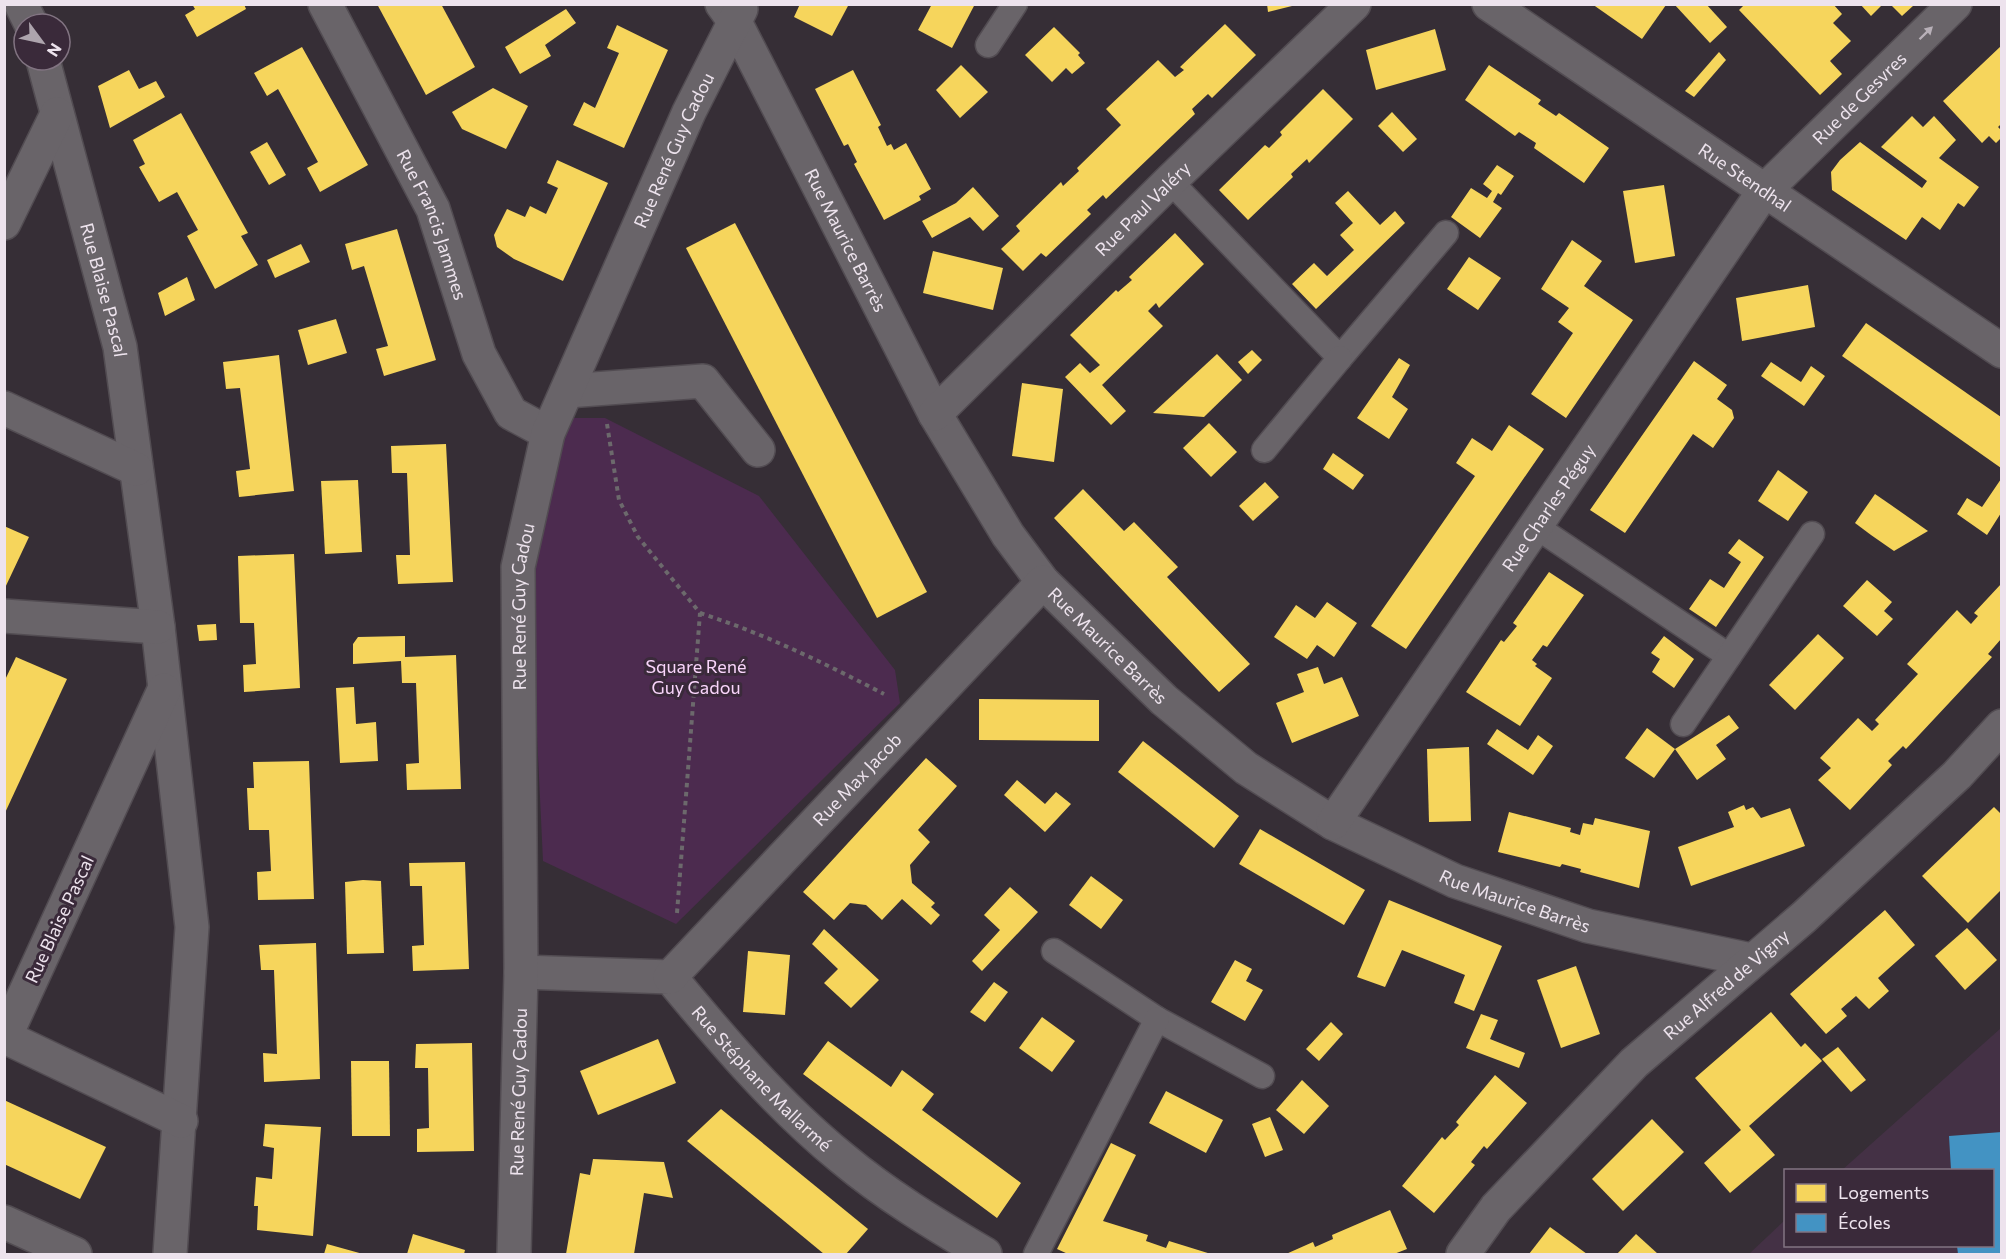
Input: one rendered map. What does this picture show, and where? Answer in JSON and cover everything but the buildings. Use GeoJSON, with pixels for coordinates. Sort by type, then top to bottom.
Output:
{"type":"FeatureCollection","features":[{"type":"Feature","properties":{"kind":"street","name":"Rue Francis Jammes"},"geometry":{"type":"LineString","coordinates":[[325,4],[433,209],[479,354],[512,413],[548,433]]}},
{"type":"Feature","properties":{"kind":"street","name":"Rue Paul Valéry"},"geometry":{"type":"LineString","coordinates":[[935,414],[1170,181],[1354,4]]}},
{"type":"Feature","properties":{"kind":"street","name":"Rue Stendhal"},"geometry":{"type":"LineString","coordinates":[[1489,4],[2001,351]]}},
{"type":"Feature","properties":{"kind":"street","name":"Rue de Gesvres"},"geometry":{"type":"LineString","coordinates":[[1764,191],[1955,4]]}},
{"type":"Feature","properties":{"kind":"street","name":"Rue René Guy Cadou"},"geometry":{"type":"LineString","coordinates":[[514,1254],[521,972],[518,567],[548,433],[582,390],[689,112],[734,10]]}},
{"type":"Feature","properties":{"kind":"street","name":"Rue Maurice Barrès"},"geometry":{"type":"LineString","coordinates":[[734,10],[935,414],[1008,535],[1043,582],[1173,708],[1246,768],[1333,823],[1455,881],[1588,926],[1751,960]]}},
{"type":"Feature","properties":{"kind":"street","name":"Rue Blaise Pascal"},"geometry":{"type":"LineString","coordinates":[[46,72],[120,347],[158,627],[192,927],[181,1121],[170,1254]]}},
{"type":"Feature","properties":{"kind":"street"},"geometry":{"type":"LineString","coordinates":[[4,223],[57,114]]}},
{"type":"Feature","properties":{"kind":"street","name":"Rue Charles Péguy"},"geometry":{"type":"LineString","coordinates":[[1333,823],[1764,191]]}},
{"type":"Feature","properties":{"kind":"street"},"geometry":{"type":"LineString","coordinates":[[582,390],[703,381],[758,450]]}},
{"type":"Feature","properties":{"kind":"street"},"geometry":{"type":"LineString","coordinates":[[4,408],[136,469]]}},
{"type":"Feature","properties":{"kind":"street","name":"Rue Max Jacob"},"geometry":{"type":"LineString","coordinates":[[670,977],[1043,582]]}},
{"type":"Feature","properties":{"kind":"street"},"geometry":{"type":"LineString","coordinates":[[4,616],[158,627]]}},
{"type":"Feature","properties":{"kind":"street","name":"Rue Blaise Pascal"},"geometry":{"type":"LineString","coordinates":[[164,690],[5,1037],[181,1121]]}},
{"type":"Feature","properties":{"kind":"street","name":"Rue Alfred de Vigny"},"geometry":{"type":"LineString","coordinates":[[1463,1254],[1496,1208],[1634,1063],[1751,960],[1804,917],[1957,775],[2001,726]]}},
{"type":"Feature","properties":{"kind":"street"},"geometry":{"type":"LineString","coordinates":[[521,972],[670,977]]}},
{"type":"Feature","properties":{"kind":"street","name":"Rue Stéphane Mallarmé"},"geometry":{"type":"LineString","coordinates":[[670,977],[743,1065],[841,1158],[924,1218],[985,1254]]}},
{"type":"Feature","properties":{"kind":"street"},"geometry":{"type":"LineString","coordinates":[[4,1222],[75,1254]]}},
{"type":"Feature","properties":{"kind":"lane"},"geometry":{"type":"LineString","coordinates":[[988,45],[1015,4]]}},
{"type":"Feature","properties":{"kind":"lane"},"geometry":{"type":"LineString","coordinates":[[1170,181],[1340,358]]}},
{"type":"Feature","properties":{"kind":"lane"},"geometry":{"type":"LineString","coordinates":[[1263,450],[1446,233]]}},
{"type":"Feature","properties":{"kind":"lane"},"geometry":{"type":"LineString","coordinates":[[1535,526],[1729,656]]}},
{"type":"Feature","properties":{"kind":"lane"},"geometry":{"type":"LineString","coordinates":[[1683,724],[1812,534]]}},
{"type":"Feature","properties":{"kind":"lane"},"geometry":{"type":"LineString","coordinates":[[1054,951],[1157,1019],[1262,1076]]}},
{"type":"Feature","properties":{"kind":"lane"},"geometry":{"type":"LineString","coordinates":[[1036,1254],[1157,1019]]}},
{"type":"Feature","properties":{"kind":"path"},"geometry":{"type":"LineString","coordinates":[[582,390],[608,429],[619,500],[638,537],[700,613],[784,644],[884,694]]}},
{"type":"Feature","properties":{"kind":"path"},"geometry":{"type":"LineString","coordinates":[[676,924],[700,613]]}},
{"type":"Feature","properties":{"kind":"shaded area"},"geometry":{"type":"Polygon","coordinates":[[[2001,1028],[2001,1254],[1749,1254],[1784,1221],[1784,1247],[1994,1247],[1994,1169],[1843,1169],[2001,1028]]]}},
{"type":"Feature","properties":{"kind":"green space","name":"Square René Guy Cadou"},"geometry":{"type":"Polygon","coordinates":[[[573,418],[605,418],[759,496],[895,670],[900,703],[676,924],[543,861],[527,523],[573,418]]]}}]}
